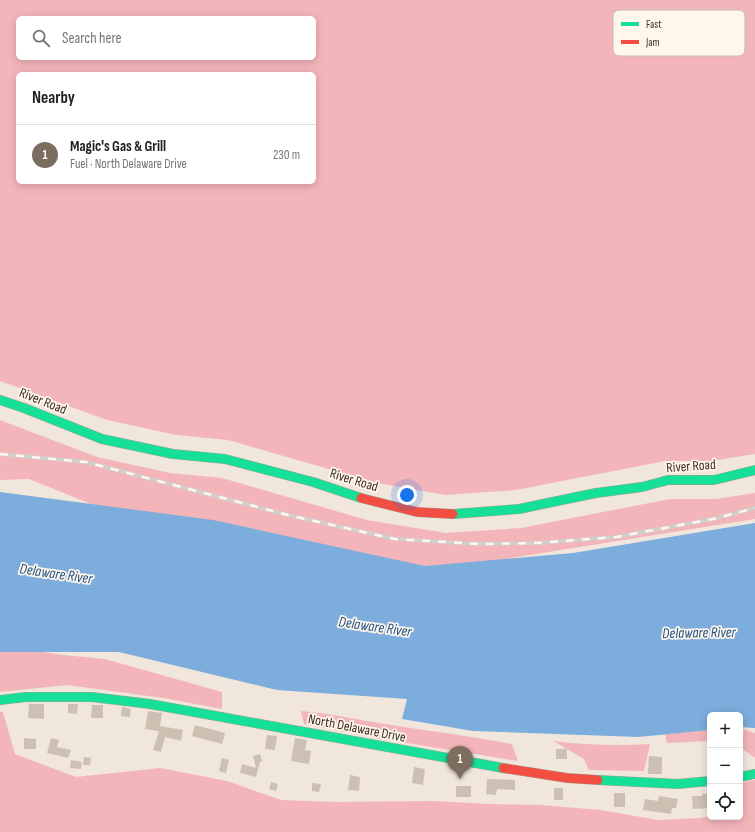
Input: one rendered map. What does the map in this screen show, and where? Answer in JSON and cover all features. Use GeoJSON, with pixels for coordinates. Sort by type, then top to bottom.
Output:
{"type":"FeatureCollection","features":[{"type":"Feature","properties":{"kind":"street","name":"River Road"},"geometry":{"type":"LineString","coordinates":[[0,400],[102,439],[173,454],[198,458],[225,459],[313,482],[355,497],[417,512],[446,514],[513,510],[642,487],[668,480],[714,480],[755,470]]}},
{"type":"Feature","properties":{"kind":"street","name":"North Delaware Drive"},"geometry":{"type":"LineString","coordinates":[[0,700],[26,697],[92,697],[129,701],[473,764],[567,778],[678,784],[707,781]]}},
{"type":"Feature","properties":{"kind":"street"},"geometry":{"type":"LineString","coordinates":[[743,776],[755,774]]}},
{"type":"Feature","properties":{"kind":"shaded area"},"geometry":{"type":"Polygon","coordinates":[[[0,0],[755,0],[755,454],[711,461],[665,461],[516,490],[445,495],[377,483],[228,440],[176,435],[107,420],[0,381],[0,0]]]}},
{"type":"Feature","properties":{"kind":"shaded area"},"geometry":{"type":"Polygon","coordinates":[[[0,420],[97,457],[170,473],[222,478],[367,520],[446,533],[521,528],[670,499],[716,499],[755,493],[755,519],[455,567],[376,566],[123,517],[29,479],[0,480],[0,420]]]}},
{"type":"Feature","properties":{"kind":"shaded area"},"geometry":{"type":"Polygon","coordinates":[[[0,646],[105,659],[222,692],[222,709],[163,698],[67,685],[0,692],[0,646]]]}},
{"type":"Feature","properties":{"kind":"shaded area"},"geometry":{"type":"Polygon","coordinates":[[[301,711],[328,714],[512,744],[518,761],[376,738],[304,724],[301,711]]]}},
{"type":"Feature","properties":{"kind":"shaded area"},"geometry":{"type":"Polygon","coordinates":[[[0,712],[3,712],[15,754],[76,777],[160,768],[227,781],[281,800],[336,802],[433,801],[540,805],[601,810],[658,820],[707,817],[707,820],[743,820],[743,782],[755,780],[755,832],[0,832],[0,712]]]}},
{"type":"Feature","properties":{"kind":"shaded area"},"geometry":{"type":"Polygon","coordinates":[[[743,729],[755,733],[755,758],[743,749],[743,729]]]}},
{"type":"Feature","properties":{"kind":"shaded area"},"geometry":{"type":"Polygon","coordinates":[[[707,730],[707,741],[667,743],[665,734],[707,730]]]}},
{"type":"Feature","properties":{"kind":"shaded area"},"geometry":{"type":"Polygon","coordinates":[[[553,741],[602,745],[650,744],[644,771],[589,770],[584,759],[553,741]]]}},
{"type":"Feature","properties":{"kind":"water","name":"Delaware River"},"geometry":{"type":"Polygon","coordinates":[[[0,492],[213,520],[425,566],[573,553],[755,523],[755,728],[743,727],[743,712],[707,712],[707,730],[638,737],[473,731],[402,719],[407,699],[277,690],[119,652],[0,652],[0,492]]]}},
{"type":"Feature","properties":{"kind":"building"},"geometry":{"type":"Polygon","coordinates":[[[29,704],[44,704],[44,719],[28,718],[29,704]]]}},
{"type":"Feature","properties":{"kind":"building"},"geometry":{"type":"Polygon","coordinates":[[[68,704],[78,704],[77,714],[68,713],[68,704]]]}},
{"type":"Feature","properties":{"kind":"building"},"geometry":{"type":"Polygon","coordinates":[[[92,705],[103,705],[103,718],[91,718],[92,705]]]}},
{"type":"Feature","properties":{"kind":"building"},"geometry":{"type":"Polygon","coordinates":[[[122,707],[131,709],[130,717],[121,716],[122,707]]]}},
{"type":"Feature","properties":{"kind":"building"},"geometry":{"type":"Polygon","coordinates":[[[148,711],[162,713],[160,726],[183,730],[181,741],[165,737],[161,752],[153,750],[159,731],[145,729],[148,711]]]}},
{"type":"Feature","properties":{"kind":"building"},"geometry":{"type":"Polygon","coordinates":[[[195,725],[225,733],[222,744],[192,736],[195,725]]]}},
{"type":"Feature","properties":{"kind":"building"},"geometry":{"type":"Polygon","coordinates":[[[267,735],[277,736],[275,750],[265,749],[267,735]]]}},
{"type":"Feature","properties":{"kind":"building"},"geometry":{"type":"Polygon","coordinates":[[[24,738],[36,739],[36,749],[24,749],[24,738]]]}},
{"type":"Feature","properties":{"kind":"building"},"geometry":{"type":"Polygon","coordinates":[[[51,738],[59,740],[57,747],[71,750],[68,758],[47,753],[51,738]]]}},
{"type":"Feature","properties":{"kind":"building"},"geometry":{"type":"Polygon","coordinates":[[[295,738],[307,740],[305,750],[311,751],[309,764],[291,761],[295,738]]]}},
{"type":"Feature","properties":{"kind":"building"},"geometry":{"type":"Polygon","coordinates":[[[556,749],[567,749],[567,759],[556,759],[556,749]]]}},
{"type":"Feature","properties":{"kind":"building"},"geometry":{"type":"Polygon","coordinates":[[[260,754],[262,761],[260,762],[256,777],[240,773],[242,764],[256,768],[253,756],[260,754]]]}},
{"type":"Feature","properties":{"kind":"building"},"geometry":{"type":"Polygon","coordinates":[[[649,756],[662,757],[662,774],[648,774],[649,756]]]}},
{"type":"Feature","properties":{"kind":"building"},"geometry":{"type":"Polygon","coordinates":[[[84,757],[91,758],[90,765],[83,765],[84,757]]]}},
{"type":"Feature","properties":{"kind":"building"},"geometry":{"type":"Polygon","coordinates":[[[222,758],[229,760],[226,773],[219,771],[222,758]]]}},
{"type":"Feature","properties":{"kind":"building"},"geometry":{"type":"Polygon","coordinates":[[[71,760],[82,762],[81,769],[70,768],[71,760]]]}},
{"type":"Feature","properties":{"kind":"building"},"geometry":{"type":"Polygon","coordinates":[[[414,767],[425,769],[423,785],[412,783],[414,767]]]}},
{"type":"Feature","properties":{"kind":"building"},"geometry":{"type":"Polygon","coordinates":[[[350,775],[360,777],[359,791],[348,790],[350,775]]]}},
{"type":"Feature","properties":{"kind":"building"},"geometry":{"type":"Polygon","coordinates":[[[487,779],[515,780],[515,790],[497,789],[496,795],[486,794],[487,779]]]}},
{"type":"Feature","properties":{"kind":"building"},"geometry":{"type":"Polygon","coordinates":[[[271,782],[278,784],[276,791],[269,789],[271,782]]]}},
{"type":"Feature","properties":{"kind":"building"},"geometry":{"type":"Polygon","coordinates":[[[312,783],[321,784],[319,792],[312,791],[312,783]]]}},
{"type":"Feature","properties":{"kind":"building"},"geometry":{"type":"Polygon","coordinates":[[[456,786],[471,786],[471,797],[456,797],[456,786]]]}},
{"type":"Feature","properties":{"kind":"building"},"geometry":{"type":"Polygon","coordinates":[[[554,788],[563,788],[563,800],[554,800],[554,788]]]}},
{"type":"Feature","properties":{"kind":"building"},"geometry":{"type":"Polygon","coordinates":[[[614,793],[625,793],[625,807],[614,807],[614,793]]]}},
{"type":"Feature","properties":{"kind":"building"},"geometry":{"type":"Polygon","coordinates":[[[702,794],[707,794],[707,808],[693,809],[692,796],[702,796],[702,794]]]}},
{"type":"Feature","properties":{"kind":"building"},"geometry":{"type":"Polygon","coordinates":[[[659,796],[678,799],[676,808],[672,808],[671,814],[643,810],[645,799],[658,801],[659,796]]]}},
{"type":"Feature","properties":{"kind":"railway"},"geometry":{"type":"LineString","coordinates":[[0,454],[86,462],[288,515],[395,539],[479,544],[537,543],[616,537],[713,519],[755,508]]}},
{"type":"Feature","properties":{"kind":"traffic: fast"},"geometry":{"type":"LineString","coordinates":[[0,400],[102,439],[173,454],[225,459],[313,482],[361,498]]}},
{"type":"Feature","properties":{"kind":"traffic: fast"},"geometry":{"type":"LineString","coordinates":[[453,514],[519,509],[596,493],[642,487],[668,480],[714,480],[755,470]]}},
{"type":"Feature","properties":{"kind":"traffic: fast"},"geometry":{"type":"LineString","coordinates":[[0,700],[26,697],[92,697],[150,704],[503,768]]}},
{"type":"Feature","properties":{"kind":"traffic: fast"},"geometry":{"type":"LineString","coordinates":[[743,776],[755,774]]}},
{"type":"Feature","properties":{"kind":"traffic: fast"},"geometry":{"type":"LineString","coordinates":[[598,780],[678,784],[707,781]]}},
{"type":"Feature","properties":{"kind":"traffic: jam"},"geometry":{"type":"LineString","coordinates":[[361,498],[417,512],[453,514]]}},
{"type":"Feature","properties":{"kind":"traffic: jam"},"geometry":{"type":"LineString","coordinates":[[503,768],[567,778],[598,780]]}},
{"type":"Feature","properties":{"kind":"place","name":"Magic's Gas & Grill"},"geometry":{"type":"Point","coordinates":[460,779]}}]}
